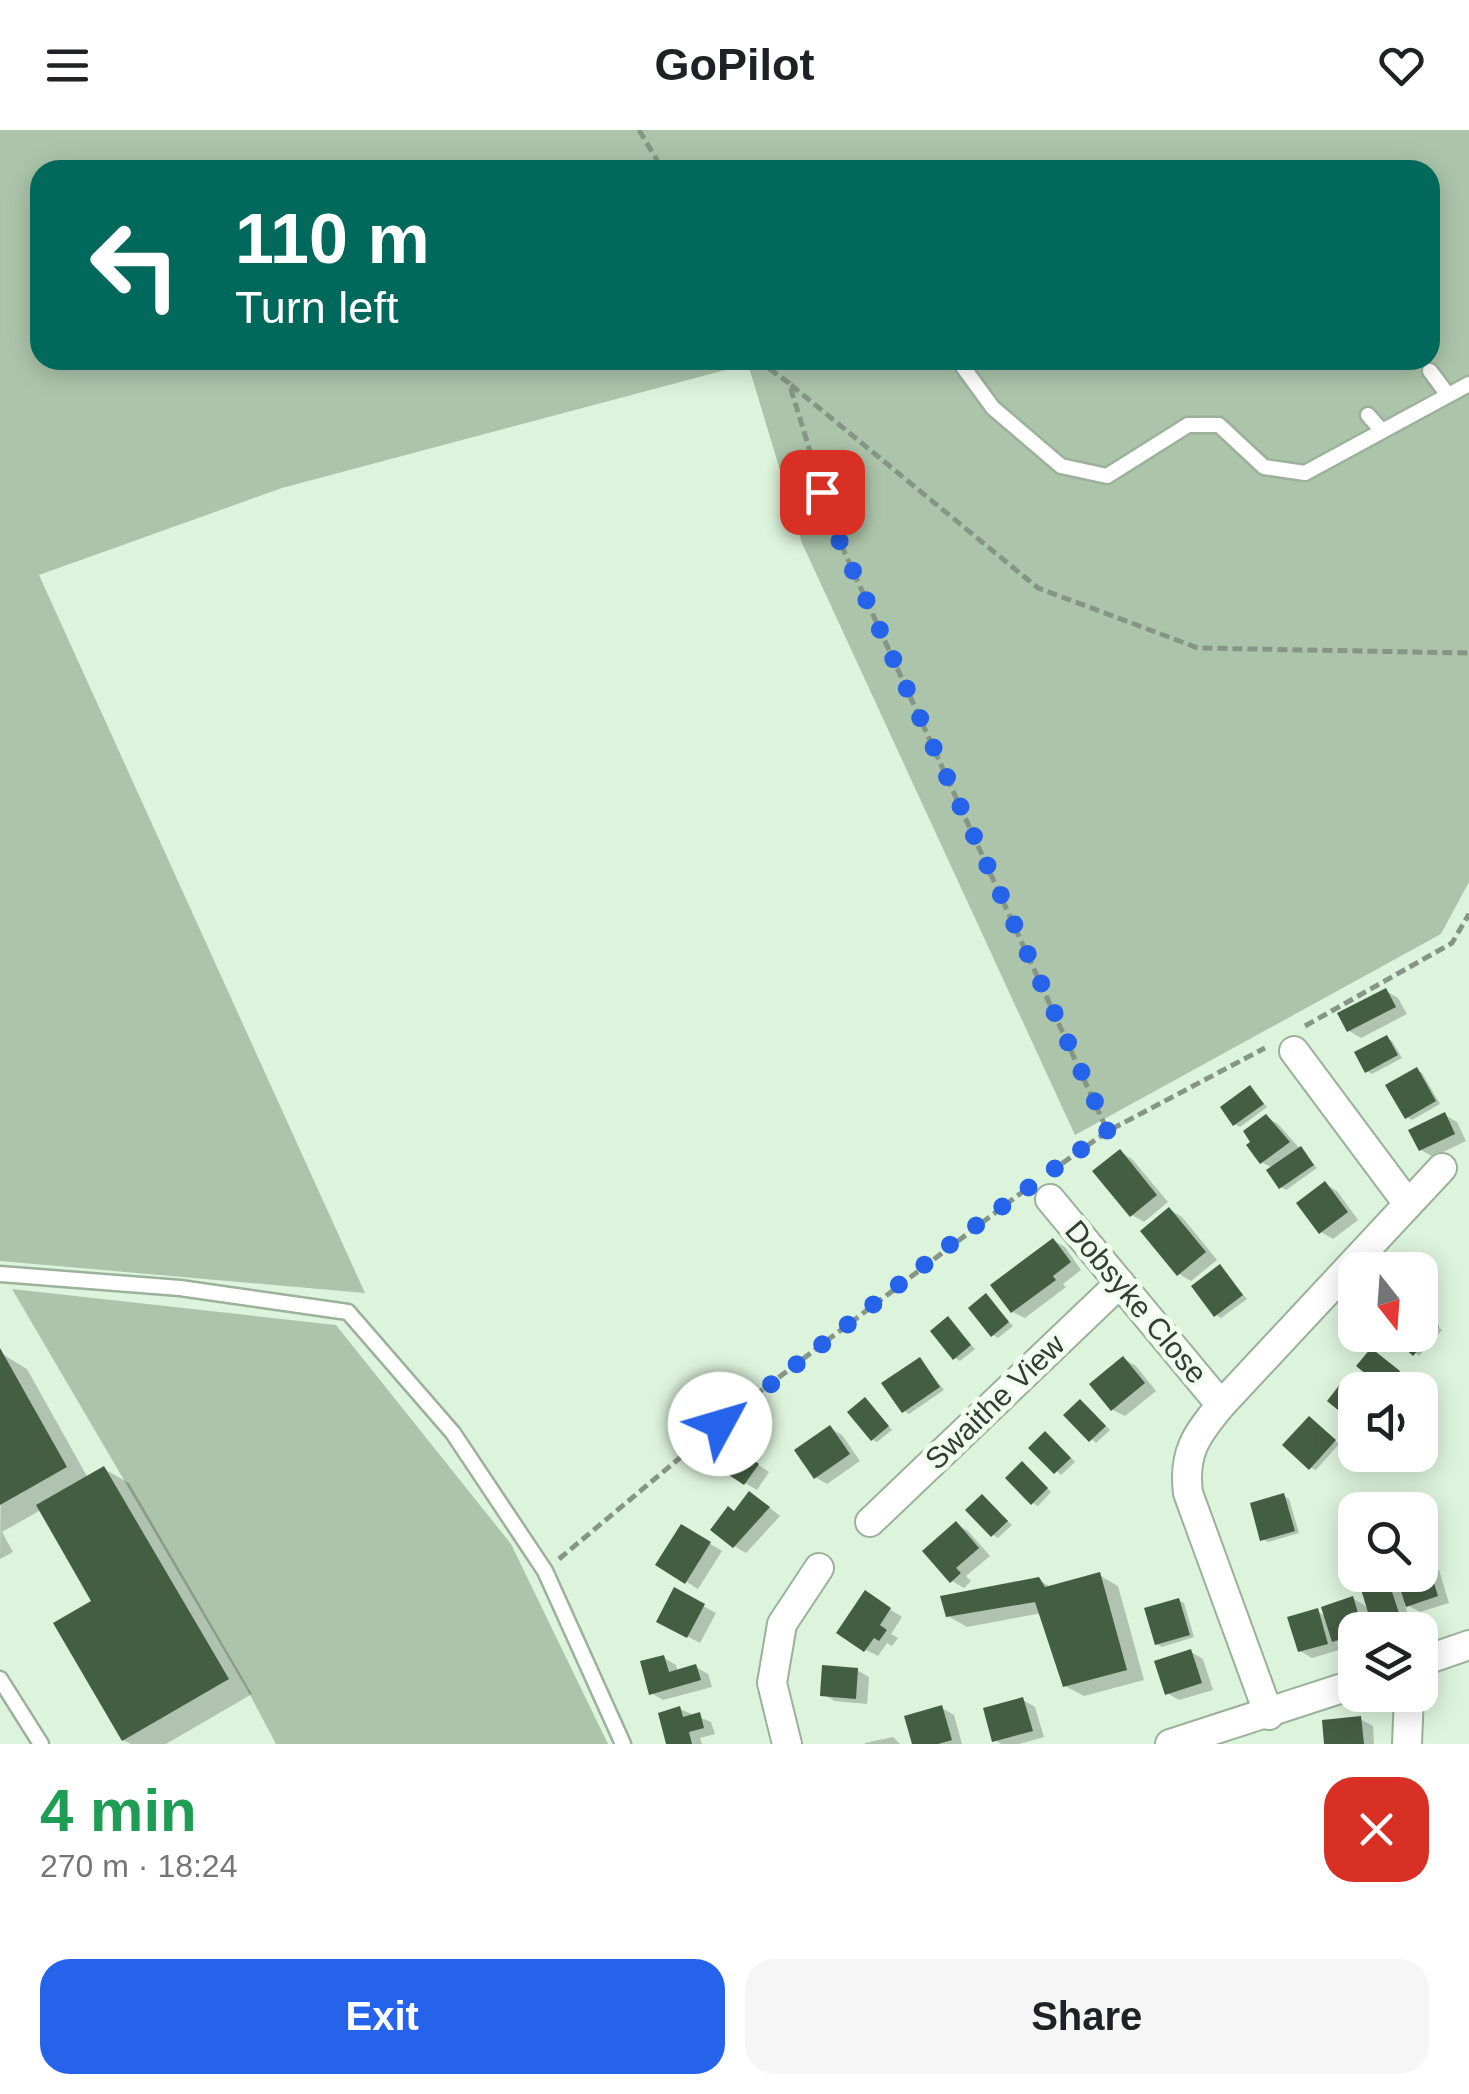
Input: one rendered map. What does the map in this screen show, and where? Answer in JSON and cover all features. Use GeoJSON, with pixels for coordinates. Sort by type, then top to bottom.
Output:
{"type":"FeatureCollection","features":[{"type":"Feature","properties":{"kind":"street"},"geometry":{"type":"LineString","coordinates":[[1289,1041],[1408,1204]]}},
{"type":"Feature","properties":{"kind":"street"},"geometry":{"type":"LineString","coordinates":[[1269,1714],[1188,1493],[1187,1456],[1221,1405],[1442,1168]]}},
{"type":"Feature","properties":{"kind":"street","name":"Dobsyke Close"},"geometry":{"type":"LineString","coordinates":[[1050,1199],[1221,1405]]}},
{"type":"Feature","properties":{"kind":"street","name":"Swaithe View"},"geometry":{"type":"LineString","coordinates":[[870,1522],[1120,1283]]}},
{"type":"Feature","properties":{"kind":"street"},"geometry":{"type":"LineString","coordinates":[[788,1744],[772,1684],[782,1624],[819,1568]]}},
{"type":"Feature","properties":{"kind":"street"},"geometry":{"type":"LineString","coordinates":[[1438,1656],[1469,1646]]}},
{"type":"Feature","properties":{"kind":"street"},"geometry":{"type":"LineString","coordinates":[[1170,1744],[1338,1690]]}},
{"type":"Feature","properties":{"kind":"street"},"geometry":{"type":"LineString","coordinates":[[1408,1744],[1409,1712]]}},
{"type":"Feature","properties":{"kind":"lane"},"geometry":{"type":"LineString","coordinates":[[965,370],[993,408],[1061,466],[1107,476],[1188,425],[1219,424],[1264,467],[1306,473],[1469,384]]}},
{"type":"Feature","properties":{"kind":"lane"},"geometry":{"type":"LineString","coordinates":[[1430,371],[1448,395]]}},
{"type":"Feature","properties":{"kind":"lane"},"geometry":{"type":"LineString","coordinates":[[1368,415],[1382,432]]}},
{"type":"Feature","properties":{"kind":"lane"},"geometry":{"type":"LineString","coordinates":[[0,1274],[180,1288],[348,1312],[453,1433],[545,1571],[623,1744]]}},
{"type":"Feature","properties":{"kind":"lane"},"geometry":{"type":"LineString","coordinates":[[0,1679],[41,1744]]}},
{"type":"Feature","properties":{"kind":"path"},"geometry":{"type":"LineString","coordinates":[[638,130],[656,160]]}},
{"type":"Feature","properties":{"kind":"path"},"geometry":{"type":"LineString","coordinates":[[770,370],[1038,588],[1198,648],[1469,652]]}},
{"type":"Feature","properties":{"kind":"path"},"geometry":{"type":"LineString","coordinates":[[788,383],[834,529],[1108,1130]]}},
{"type":"Feature","properties":{"kind":"path"},"geometry":{"type":"LineString","coordinates":[[545,1571],[748,1400],[956,1240],[1108,1130],[1289,1041],[1452,943],[1469,914]]}},
{"type":"Feature","properties":{"kind":"green space"},"geometry":{"type":"Polygon","coordinates":[[[0,130],[1469,130],[1469,882],[1441,934],[1075,1135],[802,543],[750,370],[1440,370],[1440,160],[30,160],[30,370],[725,370],[282,488],[39,575],[365,1293],[0,1261],[0,130]]]}},
{"type":"Feature","properties":{"kind":"green space"},"geometry":{"type":"Polygon","coordinates":[[[12,1289],[336,1325],[511,1544],[608,1744],[276,1744],[12,1289]]]}},
{"type":"Feature","properties":{"kind":"building"},"geometry":{"type":"Polygon","coordinates":[[[1386,988],[1396,1007],[1347,1032],[1337,1013],[1386,988]]]}},
{"type":"Feature","properties":{"kind":"building"},"geometry":{"type":"Polygon","coordinates":[[[1387,1035],[1398,1055],[1365,1073],[1354,1052],[1387,1035]]]}},
{"type":"Feature","properties":{"kind":"building"},"geometry":{"type":"Polygon","coordinates":[[[1417,1067],[1436,1101],[1405,1119],[1385,1085],[1417,1067]]]}},
{"type":"Feature","properties":{"kind":"building"},"geometry":{"type":"Polygon","coordinates":[[[1250,1085],[1264,1104],[1233,1126],[1220,1107],[1250,1085]]]}},
{"type":"Feature","properties":{"kind":"building"},"geometry":{"type":"Polygon","coordinates":[[[1445,1112],[1455,1134],[1419,1151],[1408,1130],[1445,1112]]]}},
{"type":"Feature","properties":{"kind":"building"},"geometry":{"type":"Polygon","coordinates":[[[1266,1114],[1290,1142],[1260,1164],[1246,1145],[1250,1142],[1243,1131],[1266,1114]]]}},
{"type":"Feature","properties":{"kind":"building"},"geometry":{"type":"Polygon","coordinates":[[[1301,1146],[1314,1165],[1279,1189],[1266,1170],[1301,1146]]]}},
{"type":"Feature","properties":{"kind":"building"},"geometry":{"type":"Polygon","coordinates":[[[1120,1149],[1157,1195],[1130,1217],[1092,1171],[1120,1149]]]}},
{"type":"Feature","properties":{"kind":"building"},"geometry":{"type":"Polygon","coordinates":[[[1325,1181],[1348,1212],[1319,1234],[1296,1203],[1325,1181]]]}},
{"type":"Feature","properties":{"kind":"building"},"geometry":{"type":"Polygon","coordinates":[[[1169,1207],[1206,1252],[1177,1276],[1140,1231],[1169,1207]]]}},
{"type":"Feature","properties":{"kind":"building"},"geometry":{"type":"Polygon","coordinates":[[[1053,1238],[1071,1262],[1053,1276],[1056,1280],[1011,1313],[990,1285],[1053,1238]]]}},
{"type":"Feature","properties":{"kind":"building"},"geometry":{"type":"Polygon","coordinates":[[[1220,1264],[1243,1295],[1214,1317],[1191,1286],[1220,1264]]]}},
{"type":"Feature","properties":{"kind":"building"},"geometry":{"type":"Polygon","coordinates":[[[986,1293],[1009,1322],[991,1337],[968,1308],[986,1293]]]}},
{"type":"Feature","properties":{"kind":"building"},"geometry":{"type":"Polygon","coordinates":[[[948,1316],[971,1345],[953,1360],[930,1331],[948,1316]]]}},
{"type":"Feature","properties":{"kind":"building"},"geometry":{"type":"Polygon","coordinates":[[[0,1348],[67,1467],[0,1505],[0,1348]]]}},
{"type":"Feature","properties":{"kind":"building"},"geometry":{"type":"Polygon","coordinates":[[[1368,1352],[1376,1352],[1400,1371],[1364,1372],[1356,1366],[1368,1352]]]}},
{"type":"Feature","properties":{"kind":"building"},"geometry":{"type":"Polygon","coordinates":[[[1123,1356],[1145,1383],[1111,1411],[1089,1384],[1123,1356]]]}},
{"type":"Feature","properties":{"kind":"building"},"geometry":{"type":"Polygon","coordinates":[[[920,1357],[940,1387],[902,1413],[881,1383],[920,1357]]]}},
{"type":"Feature","properties":{"kind":"building"},"geometry":{"type":"Polygon","coordinates":[[[1338,1387],[1338,1410],[1327,1401],[1338,1387]]]}},
{"type":"Feature","properties":{"kind":"building"},"geometry":{"type":"Polygon","coordinates":[[[865,1397],[889,1426],[871,1441],[847,1412],[865,1397]]]}},
{"type":"Feature","properties":{"kind":"building"},"geometry":{"type":"Polygon","coordinates":[[[1080,1399],[1106,1426],[1089,1442],[1063,1415],[1080,1399]]]}},
{"type":"Feature","properties":{"kind":"building"},"geometry":{"type":"Polygon","coordinates":[[[1309,1416],[1336,1440],[1309,1470],[1282,1445],[1309,1416]]]}},
{"type":"Feature","properties":{"kind":"building"},"geometry":{"type":"Polygon","coordinates":[[[830,1425],[850,1454],[814,1479],[794,1450],[830,1425]]]}},
{"type":"Feature","properties":{"kind":"building"},"geometry":{"type":"Polygon","coordinates":[[[1045,1431],[1071,1458],[1054,1474],[1028,1448],[1045,1431]]]}},
{"type":"Feature","properties":{"kind":"building"},"geometry":{"type":"Polygon","coordinates":[[[723,1439],[759,1464],[744,1485],[720,1469],[726,1459],[715,1451],[723,1439]]]}},
{"type":"Feature","properties":{"kind":"building"},"geometry":{"type":"Polygon","coordinates":[[[1022,1461],[1048,1488],[1031,1505],[1005,1478],[1022,1461]]]}},
{"type":"Feature","properties":{"kind":"building"},"geometry":{"type":"Polygon","coordinates":[[[104,1466],[229,1679],[122,1741],[53,1623],[91,1601],[36,1505],[104,1466]]]}},
{"type":"Feature","properties":{"kind":"building"},"geometry":{"type":"Polygon","coordinates":[[[749,1491],[770,1507],[733,1548],[710,1530],[728,1506],[734,1511],[749,1491]]]}},
{"type":"Feature","properties":{"kind":"building"},"geometry":{"type":"Polygon","coordinates":[[[1284,1493],[1295,1531],[1260,1541],[1250,1503],[1284,1493]]]}},
{"type":"Feature","properties":{"kind":"building"},"geometry":{"type":"Polygon","coordinates":[[[982,1494],[1008,1521],[991,1537],[965,1510],[982,1494]]]}},
{"type":"Feature","properties":{"kind":"building"},"geometry":{"type":"Polygon","coordinates":[[[956,1521],[979,1548],[956,1568],[961,1573],[950,1583],[922,1551],[956,1521]]]}},
{"type":"Feature","properties":{"kind":"building"},"geometry":{"type":"Polygon","coordinates":[[[681,1524],[711,1542],[685,1584],[655,1565],[681,1524]]]}},
{"type":"Feature","properties":{"kind":"building"},"geometry":{"type":"Polygon","coordinates":[[[1100,1572],[1127,1670],[1063,1687],[1035,1602],[946,1617],[940,1596],[1039,1577],[1045,1587],[1100,1572]]]}},
{"type":"Feature","properties":{"kind":"building"},"geometry":{"type":"Polygon","coordinates":[[[674,1587],[705,1604],[687,1638],[656,1622],[674,1587]]]}},
{"type":"Feature","properties":{"kind":"building"},"geometry":{"type":"Polygon","coordinates":[[[865,1590],[891,1608],[880,1625],[887,1630],[879,1641],[874,1638],[864,1652],[836,1633],[865,1590]]]}},
{"type":"Feature","properties":{"kind":"building"},"geometry":{"type":"Polygon","coordinates":[[[1362,1592],[1392,1592],[1399,1612],[1368,1612],[1362,1592]]]}},
{"type":"Feature","properties":{"kind":"building"},"geometry":{"type":"Polygon","coordinates":[[[1401,1592],[1437,1592],[1438,1596],[1406,1607],[1401,1592]]]}},
{"type":"Feature","properties":{"kind":"building"},"geometry":{"type":"Polygon","coordinates":[[[1353,1596],[1358,1612],[1338,1612],[1338,1640],[1332,1642],[1321,1607],[1353,1596]]]}},
{"type":"Feature","properties":{"kind":"building"},"geometry":{"type":"Polygon","coordinates":[[[1179,1598],[1190,1635],[1155,1645],[1144,1608],[1179,1598]]]}},
{"type":"Feature","properties":{"kind":"building"},"geometry":{"type":"Polygon","coordinates":[[[1318,1608],[1328,1644],[1298,1652],[1287,1617],[1318,1608]]]}},
{"type":"Feature","properties":{"kind":"building"},"geometry":{"type":"Polygon","coordinates":[[[1191,1649],[1202,1683],[1165,1695],[1154,1661],[1191,1649]]]}},
{"type":"Feature","properties":{"kind":"building"},"geometry":{"type":"Polygon","coordinates":[[[664,1655],[669,1672],[696,1664],[701,1680],[649,1695],[640,1661],[664,1655]]]}},
{"type":"Feature","properties":{"kind":"building"},"geometry":{"type":"Polygon","coordinates":[[[822,1665],[858,1668],[856,1699],[820,1696],[822,1665]]]}},
{"type":"Feature","properties":{"kind":"building"},"geometry":{"type":"Polygon","coordinates":[[[1023,1697],[1033,1731],[992,1742],[983,1708],[1023,1697]]]}},
{"type":"Feature","properties":{"kind":"building"},"geometry":{"type":"Polygon","coordinates":[[[942,1705],[952,1740],[912,1744],[904,1716],[942,1705]]]}},
{"type":"Feature","properties":{"kind":"building"},"geometry":{"type":"Polygon","coordinates":[[[680,1706],[683,1717],[700,1712],[704,1728],[689,1732],[692,1744],[666,1744],[658,1713],[680,1706]]]}},
{"type":"Feature","properties":{"kind":"building"},"geometry":{"type":"Polygon","coordinates":[[[1361,1716],[1364,1744],[1324,1744],[1322,1720],[1361,1716]]]}},
{"type":"Feature","properties":{"kind":"route"},"geometry":{"type":"LineString","coordinates":[[720,1424],[956,1240],[1108,1130],[834,529],[822,492]]}}]}
